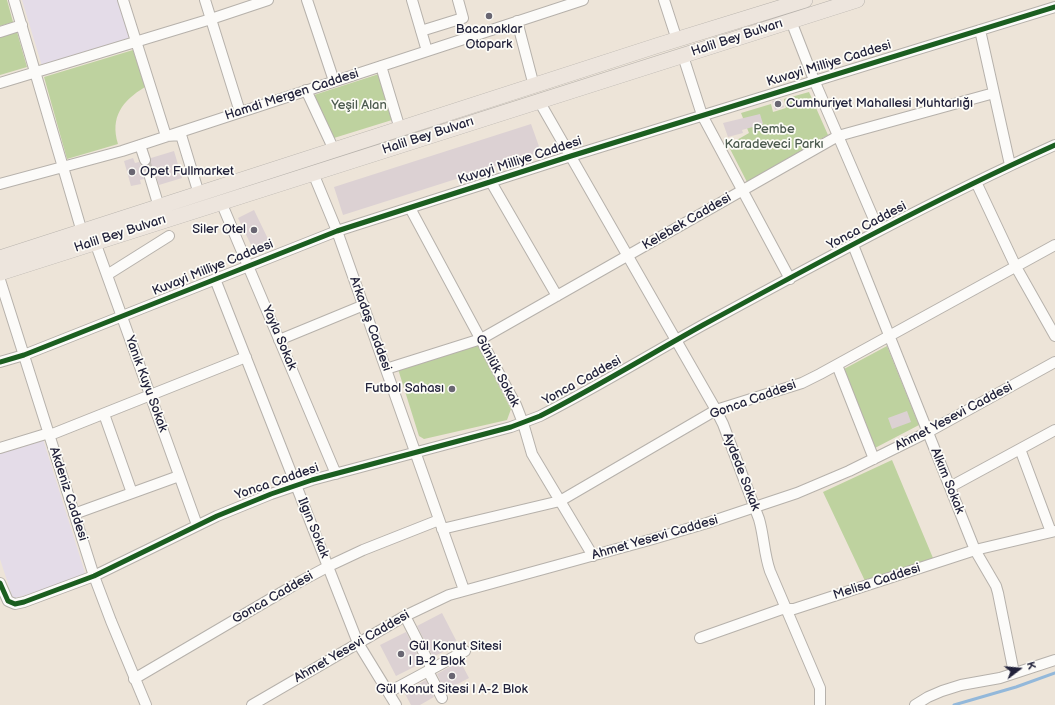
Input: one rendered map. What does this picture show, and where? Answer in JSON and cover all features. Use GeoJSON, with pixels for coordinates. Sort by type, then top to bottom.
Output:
{"type":"FeatureCollection","features":[{"type":"Feature","properties":{"kind":"highway","name":"Halil Bey Bulvarı"},"geometry":{"type":"LineString","coordinates":[[0,258],[677,40],[784,3],[805,0]]}},
{"type":"Feature","properties":{"kind":"highway","name":"Halil Bey Bulvarı"},"geometry":{"type":"LineString","coordinates":[[0,273],[857,0]]}},
{"type":"Feature","properties":{"kind":"street"},"geometry":{"type":"LineString","coordinates":[[14,0],[82,232]]}},
{"type":"Feature","properties":{"kind":"street"},"geometry":{"type":"LineString","coordinates":[[123,0],[166,136],[181,135],[199,194]]}},
{"type":"Feature","properties":{"kind":"street"},"geometry":{"type":"LineString","coordinates":[[205,0],[240,112]]}},
{"type":"Feature","properties":{"kind":"street"},"geometry":{"type":"LineString","coordinates":[[0,84],[268,0]]}},
{"type":"Feature","properties":{"kind":"street"},"geometry":{"type":"LineString","coordinates":[[308,0],[334,81]]}},
{"type":"Feature","properties":{"kind":"street"},"geometry":{"type":"LineString","coordinates":[[412,0],[427,51]]}},
{"type":"Feature","properties":{"kind":"street"},"geometry":{"type":"LineString","coordinates":[[421,31],[463,18],[458,0]]}},
{"type":"Feature","properties":{"kind":"street","name":"Hamdi Mergen Caddesi"},"geometry":{"type":"LineString","coordinates":[[0,184],[140,145],[583,0]]}},
{"type":"Feature","properties":{"kind":"street"},"geometry":{"type":"LineString","coordinates":[[664,0],[677,40]]}},
{"type":"Feature","properties":{"kind":"street","name":"Kuvayi Milliye Caddesi"},"geometry":{"type":"LineString","coordinates":[[0,362],[24,355],[337,231],[814,80],[1055,7]]}},
{"type":"Feature","properties":{"kind":"street"},"geometry":{"type":"LineString","coordinates":[[517,21],[534,86]]}},
{"type":"Feature","properties":{"kind":"street"},"geometry":{"type":"LineString","coordinates":[[791,21],[814,80],[879,231]]}},
{"type":"Feature","properties":{"kind":"street"},"geometry":{"type":"LineString","coordinates":[[0,32],[22,25]]}},
{"type":"Feature","properties":{"kind":"street"},"geometry":{"type":"LineString","coordinates":[[980,30],[1010,165]]}},
{"type":"Feature","properties":{"kind":"street"},"geometry":{"type":"LineString","coordinates":[[683,56],[702,115],[790,279]]}},
{"type":"Feature","properties":{"kind":"street"},"geometry":{"type":"LineString","coordinates":[[381,66],[400,129]]}},
{"type":"Feature","properties":{"kind":"street"},"geometry":{"type":"LineString","coordinates":[[306,90],[334,150]]}},
{"type":"Feature","properties":{"kind":"street","name":"Kelebek Caddesi"},"geometry":{"type":"LineString","coordinates":[[386,369],[481,339],[838,136],[994,93]]}},
{"type":"Feature","properties":{"kind":"street","name":"Aydede Sokak"},"geometry":{"type":"LineString","coordinates":[[539,101],[677,340],[723,424],[762,528],[767,561],[820,688],[820,705]]}},
{"type":"Feature","properties":{"kind":"street"},"geometry":{"type":"LineString","coordinates":[[140,145],[145,160]]}},
{"type":"Feature","properties":{"kind":"street","name":"Yonca Caddesi"},"geometry":{"type":"LineString","coordinates":[[0,583],[8,601],[15,604],[24,602],[94,576],[241,505],[296,485],[523,423],[558,407],[677,340],[879,231],[1010,165],[1055,145]]}},
{"type":"Feature","properties":{"kind":"street","name":"Arkadaş Caddesi"},"geometry":{"type":"LineString","coordinates":[[313,173],[337,231],[364,305],[464,590]]}},
{"type":"Feature","properties":{"kind":"street"},"geometry":{"type":"LineString","coordinates":[[150,177],[159,207]]}},
{"type":"Feature","properties":{"kind":"street"},"geometry":{"type":"LineString","coordinates":[[491,182],[557,296]]}},
{"type":"Feature","properties":{"kind":"street"},"geometry":{"type":"LineString","coordinates":[[976,182],[1016,267],[1055,336]]}},
{"type":"Feature","properties":{"kind":"street","name":"Yayla Sokak"},"geometry":{"type":"LineString","coordinates":[[221,202],[336,474]]}},
{"type":"Feature","properties":{"kind":"street","name":"Günlük Sokak"},"geometry":{"type":"LineString","coordinates":[[410,208],[516,404],[532,454],[593,556]]}},
{"type":"Feature","properties":{"kind":"street","name":"Halil Bey Bulvarı"},"geometry":{"type":"LineString","coordinates":[[107,275],[168,236]]}},
{"type":"Feature","properties":{"kind":"street","name":"Yanık Kuyu Sokak"},"geometry":{"type":"LineString","coordinates":[[95,242],[197,525]]}},
{"type":"Feature","properties":{"kind":"street","name":"Alkım Sokak"},"geometry":{"type":"LineString","coordinates":[[853,245],[975,550],[996,586],[1014,674]]}},
{"type":"Feature","properties":{"kind":"street","name":"Gonca Caddesi"},"geometry":{"type":"LineString","coordinates":[[134,679],[301,580],[363,550],[441,525],[560,501],[716,410],[802,382],[837,365],[1055,245]]}},
{"type":"Feature","properties":{"kind":"street","name":"Ilgın Sokak"},"geometry":{"type":"LineString","coordinates":[[215,279],[358,643],[396,705]]}},
{"type":"Feature","properties":{"kind":"street","name":"Akdeniz Caddesi"},"geometry":{"type":"LineString","coordinates":[[0,280],[94,576],[134,679],[146,705]]}},
{"type":"Feature","properties":{"kind":"street"},"geometry":{"type":"LineString","coordinates":[[280,340],[364,305]]}},
{"type":"Feature","properties":{"kind":"street"},"geometry":{"type":"LineString","coordinates":[[0,448],[49,434],[104,414],[246,357]]}},
{"type":"Feature","properties":{"kind":"street","name":"Ahmet Yesevi Caddesi"},"geometry":{"type":"LineString","coordinates":[[252,705],[405,616],[449,595],[701,525],[755,508],[823,483],[928,432],[1055,362]]}},
{"type":"Feature","properties":{"kind":"street"},"geometry":{"type":"LineString","coordinates":[[837,365],[874,459]]}},
{"type":"Feature","properties":{"kind":"street"},"geometry":{"type":"LineString","coordinates":[[104,414],[132,493]]}},
{"type":"Feature","properties":{"kind":"street"},"geometry":{"type":"LineString","coordinates":[[950,487],[1055,430]]}},
{"type":"Feature","properties":{"kind":"street"},"geometry":{"type":"LineString","coordinates":[[1020,449],[1053,531]]}},
{"type":"Feature","properties":{"kind":"street"},"geometry":{"type":"LineString","coordinates":[[74,514],[179,476]]}},
{"type":"Feature","properties":{"kind":"street","name":"Melisa Caddesi"},"geometry":{"type":"LineString","coordinates":[[700,638],[782,609],[794,609],[975,550],[1053,531]]}},
{"type":"Feature","properties":{"kind":"street"},"geometry":{"type":"LineString","coordinates":[[405,616],[442,698]]}},
{"type":"Feature","properties":{"kind":"street"},"geometry":{"type":"LineString","coordinates":[[389,692],[465,651]]}},
{"type":"Feature","properties":{"kind":"street"},"geometry":{"type":"LineString","coordinates":[[915,705],[942,691],[962,685],[989,681],[1055,660]]}},
{"type":"Feature","properties":{"kind":"shaded area"},"geometry":{"type":"Polygon","coordinates":[[[22,0],[118,0],[130,39],[42,66],[22,0]]]}},
{"type":"Feature","properties":{"kind":"shaded area"},"geometry":{"type":"Polygon","coordinates":[[[43,439],[86,576],[13,599],[0,559],[0,452],[43,439]]]}},
{"type":"Feature","properties":{"kind":"green space"},"geometry":{"type":"Polygon","coordinates":[[[0,0],[7,0],[13,22],[0,26],[0,0]]]}},
{"type":"Feature","properties":{"kind":"green space"},"geometry":{"type":"Polygon","coordinates":[[[17,32],[27,67],[0,75],[0,37],[17,32]]]}},
{"type":"Feature","properties":{"kind":"green space"},"geometry":{"type":"Polygon","coordinates":[[[133,50],[145,87],[130,98],[120,111],[116,126],[118,144],[67,159],[44,77],[133,50]]]}},
{"type":"Feature","properties":{"kind":"green space","name":"Yeşil Alan"},"geometry":{"type":"Polygon","coordinates":[[[379,74],[392,120],[334,138],[314,95],[379,74]]]}},
{"type":"Feature","properties":{"kind":"green space","name":"Pembe Karadeveci Parkı"},"geometry":{"type":"Polygon","coordinates":[[[809,92],[828,135],[747,182],[728,145],[749,133],[741,113],[771,104],[773,112],[786,108],[784,99],[809,92]]]}},
{"type":"Feature","properties":{"kind":"green space","name":"Futbol Sahası"},"geometry":{"type":"Polygon","coordinates":[[[477,344],[511,409],[507,420],[424,439],[419,436],[398,369],[477,344]]]}},
{"type":"Feature","properties":{"kind":"green space"},"geometry":{"type":"Polygon","coordinates":[[[887,346],[919,425],[875,448],[844,369],[887,346]]]}},
{"type":"Feature","properties":{"kind":"green space"},"geometry":{"type":"Polygon","coordinates":[[[892,460],[933,558],[865,581],[823,492],[892,460]]]}},
{"type":"Feature","properties":{"kind":"building","name":"Cumhuriyet Mahallesi Muhtarlığı"},"geometry":{"type":"Polygon","coordinates":[[[781,99],[784,107],[775,110],[772,101],[781,99]]]}},
{"type":"Feature","properties":{"kind":"building"},"geometry":{"type":"Polygon","coordinates":[[[760,114],[763,124],[742,130],[743,133],[728,137],[723,123],[760,114]]]}},
{"type":"Feature","properties":{"kind":"building"},"geometry":{"type":"Polygon","coordinates":[[[531,124],[541,152],[343,215],[334,187],[531,124]]]}},
{"type":"Feature","properties":{"kind":"building"},"geometry":{"type":"Polygon","coordinates":[[[174,151],[182,178],[159,185],[155,173],[149,171],[145,173],[144,179],[140,180],[141,184],[131,186],[124,161],[133,158],[135,163],[139,162],[141,165],[147,166],[150,164],[151,158],[174,151]]]}},
{"type":"Feature","properties":{"kind":"building","name":"Siler Otel"},"geometry":{"type":"Polygon","coordinates":[[[254,210],[269,241],[253,249],[238,218],[254,210]]]}},
{"type":"Feature","properties":{"kind":"building"},"geometry":{"type":"Polygon","coordinates":[[[907,411],[911,422],[892,429],[888,418],[907,411]]]}},
{"type":"Feature","properties":{"kind":"building"},"geometry":{"type":"Polygon","coordinates":[[[442,613],[458,644],[433,657],[417,626],[442,613]]]}},
{"type":"Feature","properties":{"kind":"building","name":"Gül Konut Sitesi | B-2 Blok"},"geometry":{"type":"Polygon","coordinates":[[[406,632],[422,663],[396,676],[380,645],[406,632]]]}},
{"type":"Feature","properties":{"kind":"building","name":"Gül Konut Sitesi | A-2 Blok"},"geometry":{"type":"Polygon","coordinates":[[[460,661],[469,678],[445,691],[437,674],[460,661]]]}},
{"type":"Feature","properties":{"kind":"building"},"geometry":{"type":"Polygon","coordinates":[[[426,680],[434,697],[420,705],[411,705],[404,692],[426,680]]]}},
{"type":"Feature","properties":{"kind":"waterway"},"geometry":{"type":"LineString","coordinates":[[954,705],[1016,687],[1055,673]]}},
{"type":"Feature","properties":{"kind":"tunnel"},"geometry":{"type":"LineString","coordinates":[[145,160],[150,177]]}},
{"type":"Feature","properties":{"kind":"cycle path"},"geometry":{"type":"LineString","coordinates":[[0,362],[24,355],[337,231],[571,156],[1055,7]]}},
{"type":"Feature","properties":{"kind":"cycle path"},"geometry":{"type":"LineString","coordinates":[[0,583],[8,601],[15,604],[24,602],[94,576],[217,516],[271,494],[312,480],[511,427],[540,416],[602,383],[703,325],[921,209],[1055,145]]}},
{"type":"Feature","properties":{"kind":"place","name":"Bacanaklar Otopark"},"geometry":{"type":"Point","coordinates":[489,16]}},
{"type":"Feature","properties":{"kind":"place","name":"Cumhuriyet Mahallesi Muhtarlığı"},"geometry":{"type":"Point","coordinates":[778,104]}},
{"type":"Feature","properties":{"kind":"place","name":"Opet Fullmarket"},"geometry":{"type":"Point","coordinates":[132,172]}},
{"type":"Feature","properties":{"kind":"place","name":"Siler Otel"},"geometry":{"type":"Point","coordinates":[254,230]}},
{"type":"Feature","properties":{"kind":"place","name":"Futbol Sahası"},"geometry":{"type":"Point","coordinates":[452,389]}},
{"type":"Feature","properties":{"kind":"place","name":"Gül Konut Sitesi | B-2 Blok"},"geometry":{"type":"Point","coordinates":[401,654]}},
{"type":"Feature","properties":{"kind":"place","name":"Gül Konut Sitesi | A-2 Blok"},"geometry":{"type":"Point","coordinates":[452,676]}}]}
